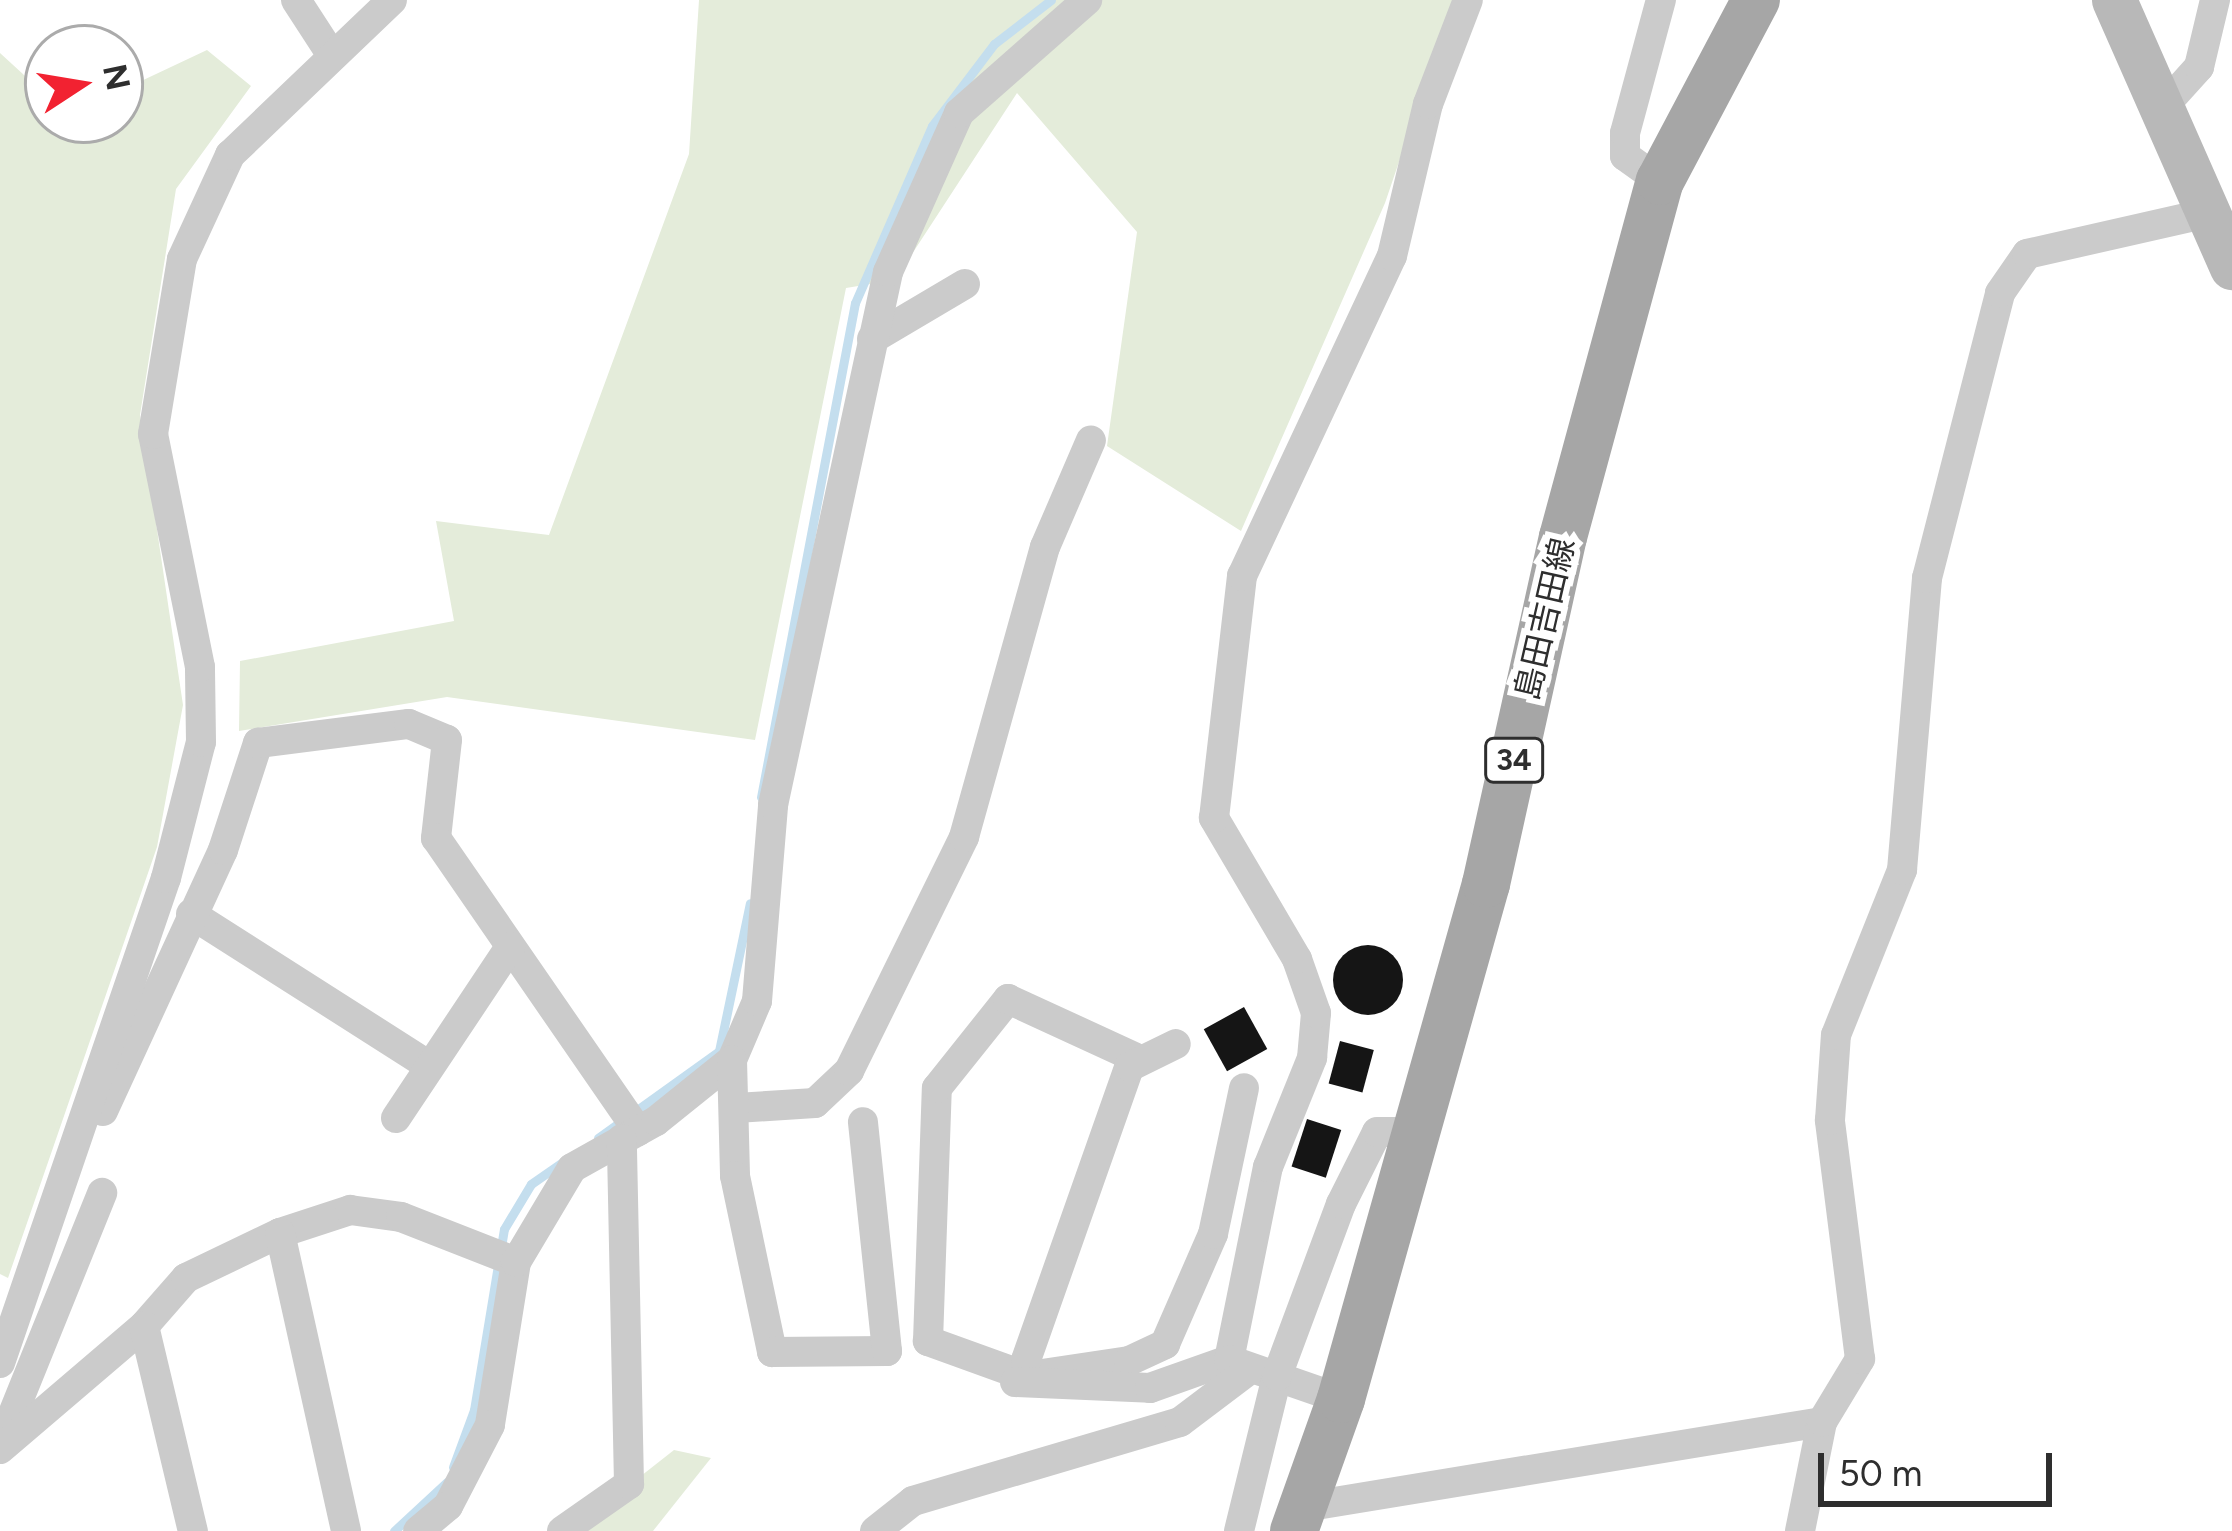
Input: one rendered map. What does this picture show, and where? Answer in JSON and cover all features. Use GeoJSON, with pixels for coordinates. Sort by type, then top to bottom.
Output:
{"type":"FeatureCollection","features":[{"type":"Feature","properties":{"kind":"main road","name":"島田吉田線"},"geometry":{"type":"LineString","coordinates":[[1299,1519],[1417,1132],[1660,181],[1756,0]]}},
{"type":"Feature","properties":{"kind":"street"},"geometry":{"type":"LineString","coordinates":[[296,0],[329,52]]}},
{"type":"Feature","properties":{"kind":"street"},"geometry":{"type":"LineString","coordinates":[[0,1363],[77,1140],[201,742],[200,667],[152,434],[182,259],[230,155],[329,52],[392,0]]}},
{"type":"Feature","properties":{"kind":"street"},"geometry":{"type":"LineString","coordinates":[[1087,0],[959,112],[888,272],[773,806],[757,1001],[732,1060],[735,1176],[772,1352],[886,1351],[1030,1381],[1150,1388],[1262,1372],[1336,1397]]}},
{"type":"Feature","properties":{"kind":"street"},"geometry":{"type":"LineString","coordinates":[[1238,1531],[1262,1372],[1268,1167],[1312,1058],[1316,1013],[1297,958],[1214,818],[1242,576],[1392,256],[1428,104],[1468,0]]}},
{"type":"Feature","properties":{"kind":"street"},"geometry":{"type":"LineString","coordinates":[[1660,181],[1625,156],[1624,133],[1661,0]]}},
{"type":"Feature","properties":{"kind":"street"},"geometry":{"type":"LineString","coordinates":[[2114,0],[2232,267]]}},
{"type":"Feature","properties":{"kind":"street"},"geometry":{"type":"LineString","coordinates":[[2163,107],[2198,67],[2215,0]]}},
{"type":"Feature","properties":{"kind":"street"},"geometry":{"type":"LineString","coordinates":[[1800,1531],[1822,1422],[1861,1359],[1830,1120],[1836,1035],[1903,870],[1928,578],[2000,293],[2027,254],[2208,213]]}},
{"type":"Feature","properties":{"kind":"street"},"geometry":{"type":"LineString","coordinates":[[872,338],[965,284]]}},
{"type":"Feature","properties":{"kind":"street"},"geometry":{"type":"LineString","coordinates":[[736,1108],[815,1103],[849,1072],[964,837],[1045,547],[1091,440]]}},
{"type":"Feature","properties":{"kind":"street"},"geometry":{"type":"LineString","coordinates":[[77,1140],[94,1133],[191,914],[258,743],[410,724],[447,740],[436,838],[620,1097],[632,1133],[628,1484],[562,1531]]}},
{"type":"Feature","properties":{"kind":"street"},"geometry":{"type":"LineString","coordinates":[[191,914],[430,1066]]}},
{"type":"Feature","properties":{"kind":"street"},"geometry":{"type":"LineString","coordinates":[[396,1118],[510,946]]}},
{"type":"Feature","properties":{"kind":"street"},"geometry":{"type":"LineString","coordinates":[[1176,1044],[1134,1057],[1008,998],[937,1088],[928,1341],[1030,1381],[1129,1361],[1165,1344],[1213,1234],[1244,1088]]}},
{"type":"Feature","properties":{"kind":"street"},"geometry":{"type":"LineString","coordinates":[[1030,1381],[1026,1360],[1134,1057]]}},
{"type":"Feature","properties":{"kind":"street"},"geometry":{"type":"LineString","coordinates":[[418,1531],[448,1506],[490,1425],[515,1262],[572,1168],[632,1133],[732,1060]]}},
{"type":"Feature","properties":{"kind":"street"},"geometry":{"type":"LineString","coordinates":[[863,1122],[886,1351]]}},
{"type":"Feature","properties":{"kind":"street"},"geometry":{"type":"LineString","coordinates":[[875,1531],[913,1501],[1180,1421],[1262,1372],[1378,1132],[1417,1132]]}},
{"type":"Feature","properties":{"kind":"street"},"geometry":{"type":"LineString","coordinates":[[0,1448],[102,1193]]}},
{"type":"Feature","properties":{"kind":"street"},"geometry":{"type":"LineString","coordinates":[[0,1448],[144,1326],[187,1278],[280,1233],[350,1210],[401,1217],[515,1262]]}},
{"type":"Feature","properties":{"kind":"street"},"geometry":{"type":"LineString","coordinates":[[280,1233],[346,1531]]}},
{"type":"Feature","properties":{"kind":"street"},"geometry":{"type":"LineString","coordinates":[[144,1326],[194,1531]]}},
{"type":"Feature","properties":{"kind":"street"},"geometry":{"type":"LineString","coordinates":[[1299,1519],[1822,1422]]}},
{"type":"Feature","properties":{"kind":"green space"},"geometry":{"type":"Polygon","coordinates":[[[699,0],[1454,0],[1385,203],[1241,531],[1107,446],[1137,232],[1017,93],[895,280],[846,288],[755,740],[447,697],[239,731],[240,661],[454,621],[436,521],[549,535],[689,154],[699,0]]]}},
{"type":"Feature","properties":{"kind":"green space"},"geometry":{"type":"Polygon","coordinates":[[[207,50],[251,86],[176,189],[140,415],[183,705],[157,847],[8,1278],[0,1274],[0,53],[24,75],[24,144],[144,144],[144,80],[207,50]]]}},
{"type":"Feature","properties":{"kind":"green space"},"geometry":{"type":"Polygon","coordinates":[[[674,1450],[711,1458],[653,1531],[571,1531],[674,1450]]]}},
{"type":"Feature","properties":{"kind":"building"},"geometry":{"type":"Polygon","coordinates":[[[1368,945],[1393,955],[1403,980],[1393,1005],[1368,1015],[1343,1005],[1333,980],[1343,955],[1368,945]]]}},
{"type":"Feature","properties":{"kind":"building"},"geometry":{"type":"Polygon","coordinates":[[[1244,1007],[1267,1049],[1227,1071],[1204,1029],[1244,1007]]]}},
{"type":"Feature","properties":{"kind":"building"},"geometry":{"type":"Polygon","coordinates":[[[1340,1041],[1374,1050],[1362,1093],[1329,1084],[1340,1041]]]}},
{"type":"Feature","properties":{"kind":"building"},"geometry":{"type":"Polygon","coordinates":[[[1307,1119],[1341,1130],[1326,1178],[1292,1167],[1307,1119]]]}},
{"type":"Feature","properties":{"kind":"waterway"},"geometry":{"type":"LineString","coordinates":[[761,797],[855,303],[932,126],[994,44],[1051,0]]}},
{"type":"Feature","properties":{"kind":"waterway"},"geometry":{"type":"LineString","coordinates":[[598,1138],[719,1051],[750,903]]}},
{"type":"Feature","properties":{"kind":"waterway"},"geometry":{"type":"LineString","coordinates":[[453,1467],[474,1410],[504,1229],[531,1184],[564,1161]]}},
{"type":"Feature","properties":{"kind":"waterway"},"geometry":{"type":"LineString","coordinates":[[394,1531],[447,1482]]}}]}
